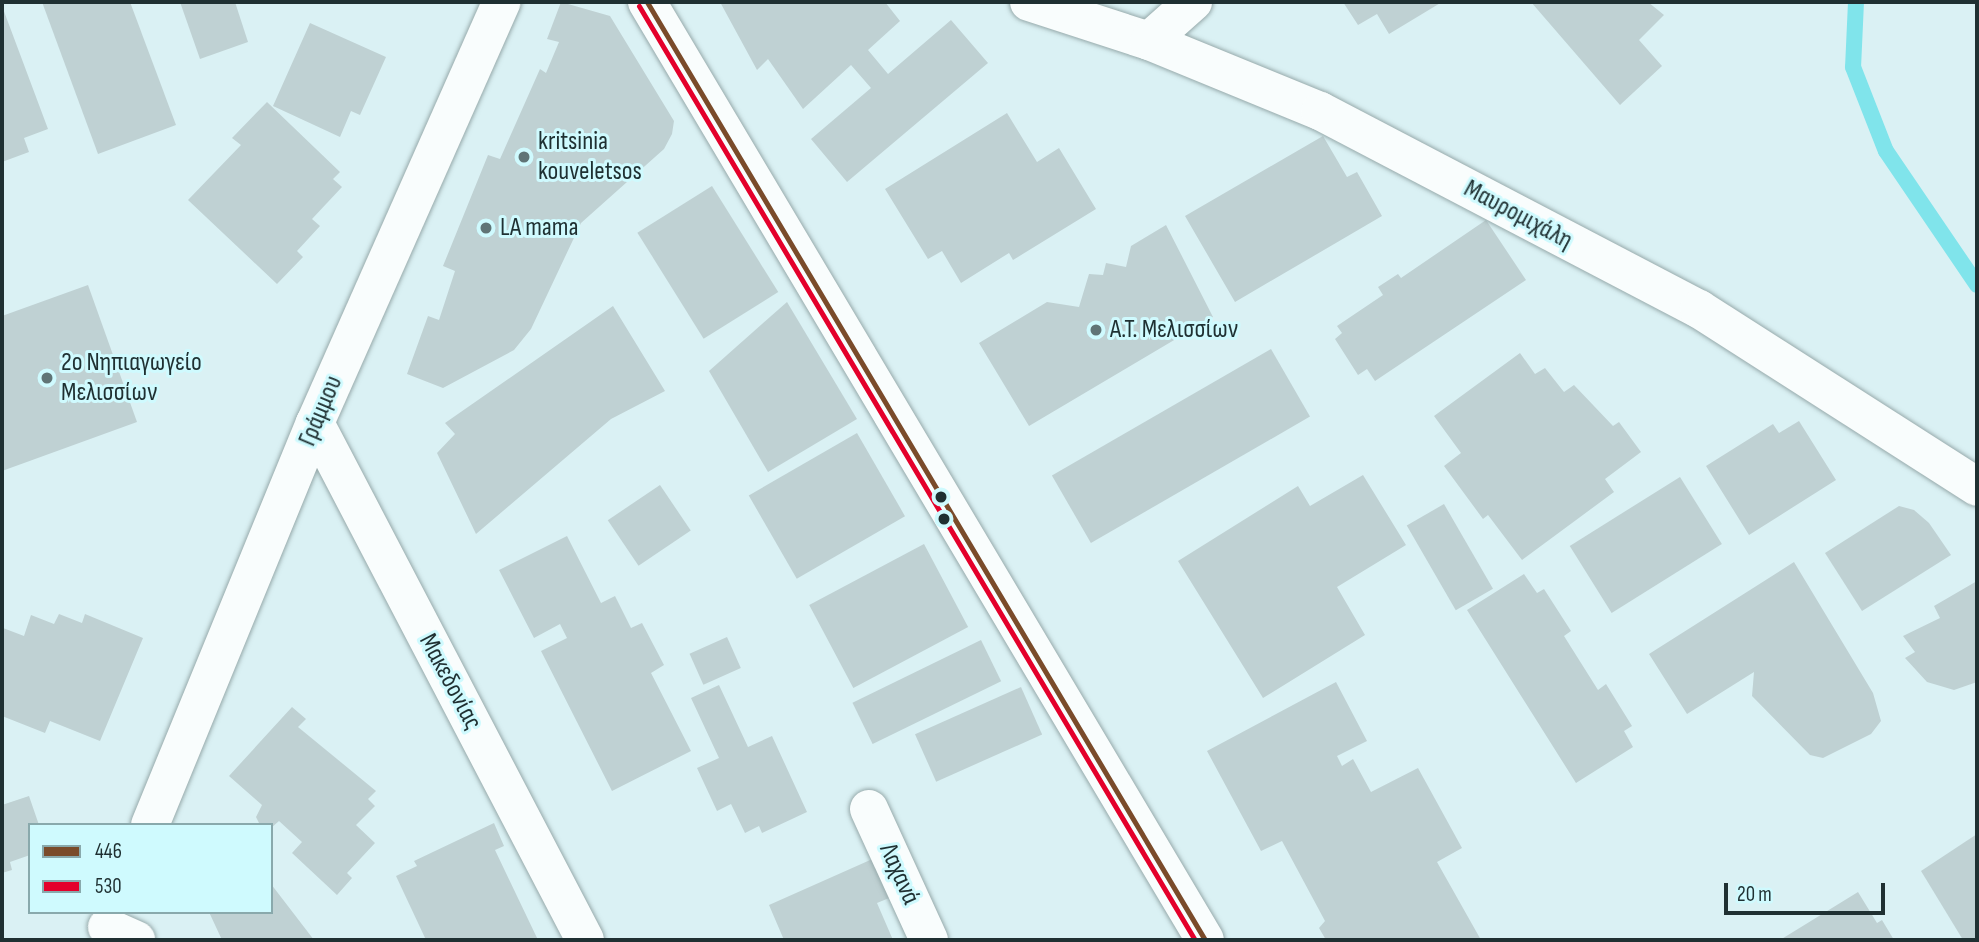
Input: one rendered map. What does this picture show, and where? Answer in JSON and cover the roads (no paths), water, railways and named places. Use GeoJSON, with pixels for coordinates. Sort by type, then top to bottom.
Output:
{"type":"FeatureCollection","features":[{"type":"Feature","properties":{"kind":"street","name":"Γράμμου"},"geometry":{"type":"LineString","coordinates":[[151,823],[316,423],[502,2]]}},
{"type":"Feature","properties":{"kind":"street"},"geometry":{"type":"LineString","coordinates":[[647,2],[1205,940]]}},
{"type":"Feature","properties":{"kind":"street","name":"Μαυρομιχάλη"},"geometry":{"type":"LineString","coordinates":[[1029,2],[1149,41],[1320,111],[1699,309],[1977,487]]}},
{"type":"Feature","properties":{"kind":"street"},"geometry":{"type":"LineString","coordinates":[[1149,41],[1193,2]]}},
{"type":"Feature","properties":{"kind":"street","name":"Μακεδονίας"},"geometry":{"type":"LineString","coordinates":[[316,423],[585,940]]}},
{"type":"Feature","properties":{"kind":"street","name":"Λαχανά"},"geometry":{"type":"LineString","coordinates":[[870,809],[929,940]]}},
{"type":"Feature","properties":{"kind":"waterway"},"geometry":{"type":"LineString","coordinates":[[1856,2],[1853,67],[1886,151],[1977,285]]}},
{"type":"Feature","properties":{"kind":"place","name":"kritsinia kouveletsos"},"geometry":{"type":"Point","coordinates":[524,157]}},
{"type":"Feature","properties":{"kind":"place","name":"LA mama"},"geometry":{"type":"Point","coordinates":[486,228]}},
{"type":"Feature","properties":{"kind":"place","name":"Α.Τ. Μελισσίων"},"geometry":{"type":"Point","coordinates":[1096,330]}},
{"type":"Feature","properties":{"kind":"place","name":"2ο Νηπιαγωγείο Μελισσίων"},"geometry":{"type":"Point","coordinates":[47,378]}}]}
